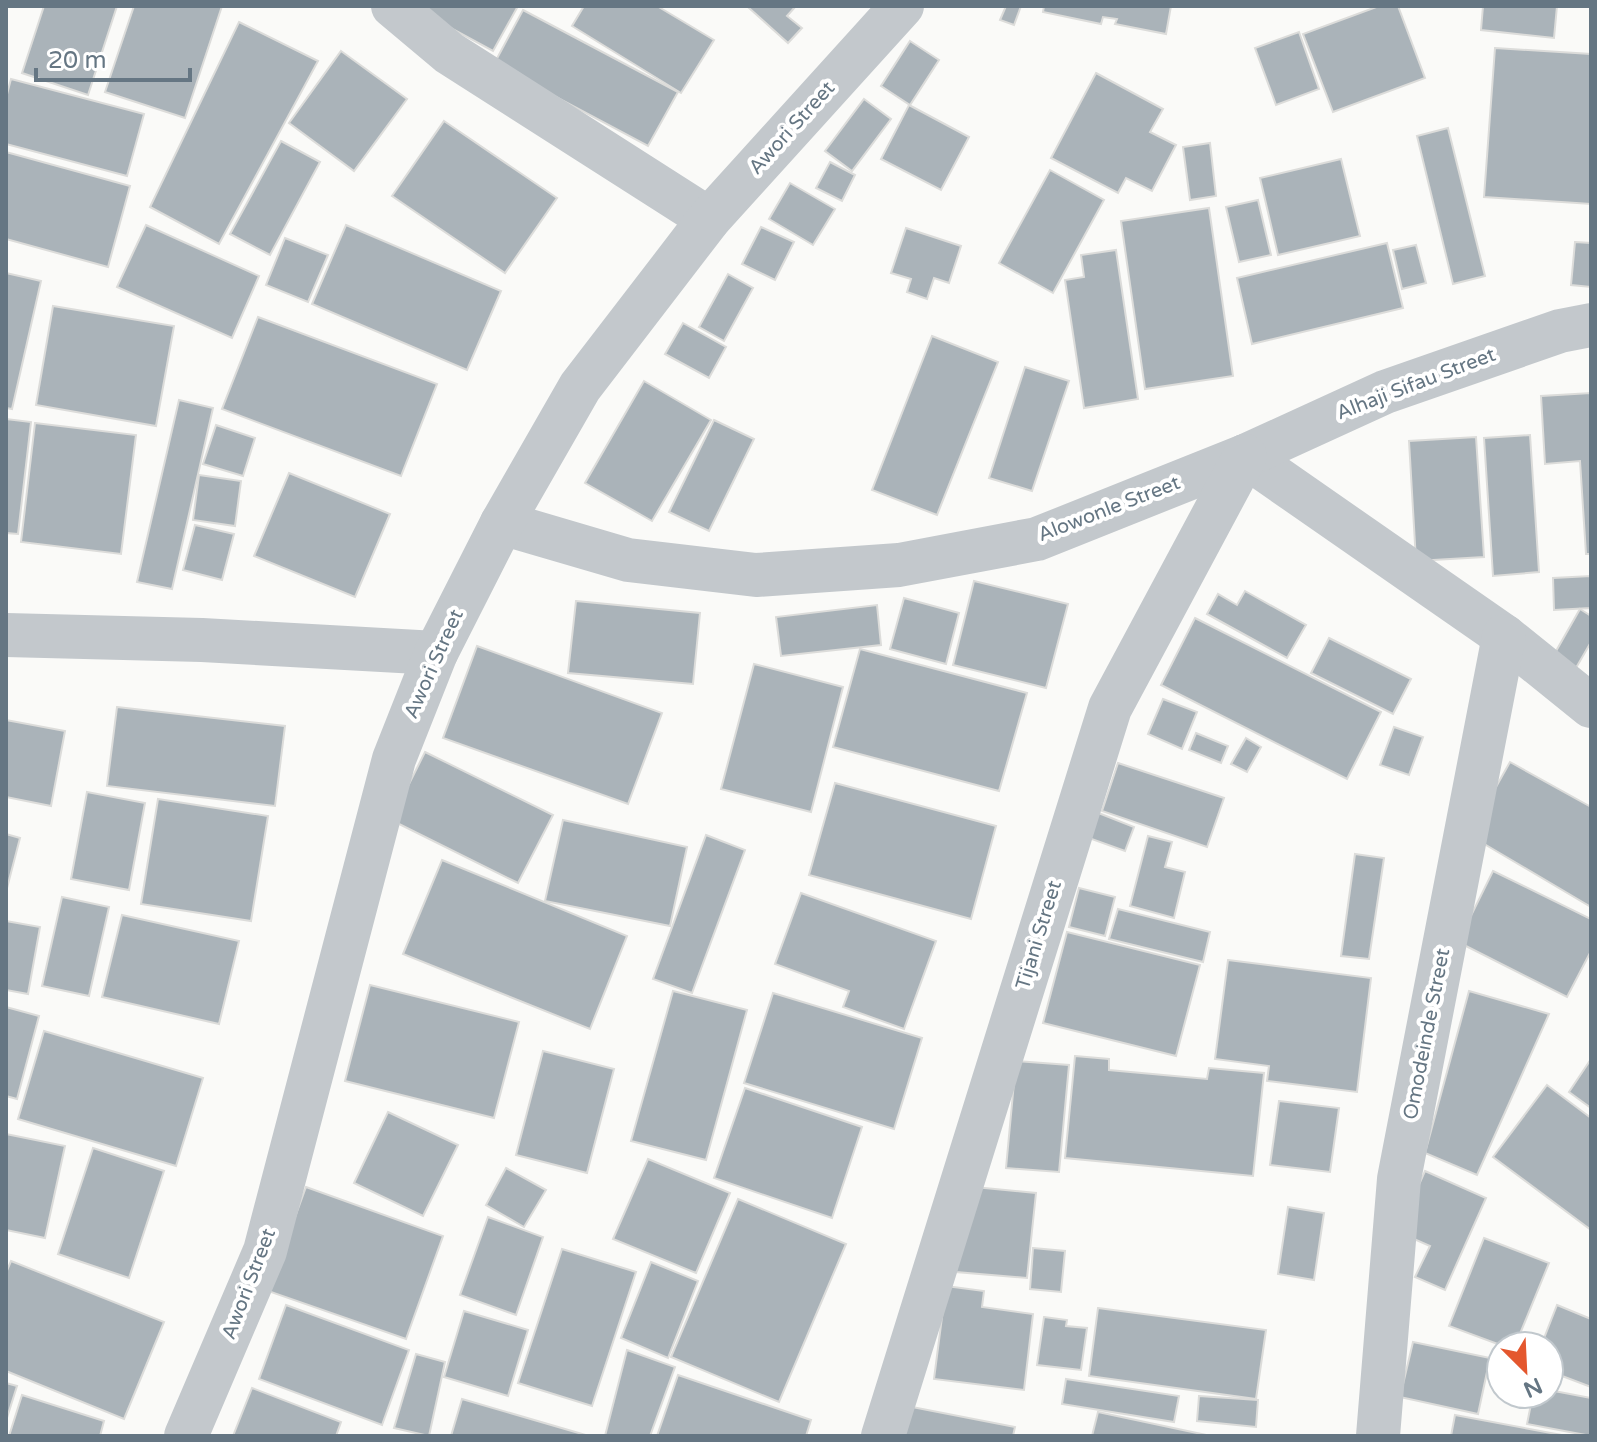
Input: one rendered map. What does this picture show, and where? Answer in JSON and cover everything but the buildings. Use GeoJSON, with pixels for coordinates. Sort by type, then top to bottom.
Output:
{"type":"FeatureCollection","features":[{"type":"Feature","properties":{"kind":"street"},"geometry":{"type":"LineString","coordinates":[[393,6],[449,53],[709,219]]}},
{"type":"Feature","properties":{"kind":"street","name":"Awori Street"},"geometry":{"type":"LineString","coordinates":[[186,1436],[265,1251],[394,759],[436,653],[502,523],[580,387],[709,219],[902,6]]}},
{"type":"Feature","properties":{"kind":"street","name":"Alhaji Sifau Street"},"geometry":{"type":"LineString","coordinates":[[1245,456],[1385,392],[1560,331],[1591,325]]}},
{"type":"Feature","properties":{"kind":"street"},"geometry":{"type":"LineString","coordinates":[[1245,456],[1504,636],[1591,706]]}},
{"type":"Feature","properties":{"kind":"street","name":"Alowonle Street"},"geometry":{"type":"LineString","coordinates":[[502,523],[628,560],[756,575],[899,565],[1037,539],[1245,456]]}},
{"type":"Feature","properties":{"kind":"street","name":"Tijani Street"},"geometry":{"type":"LineString","coordinates":[[883,1436],[1110,708],[1245,456]]}},
{"type":"Feature","properties":{"kind":"street"},"geometry":{"type":"LineString","coordinates":[[6,635],[202,640],[436,653]]}},
{"type":"Feature","properties":{"kind":"street","name":"Omodeinde Street"},"geometry":{"type":"LineString","coordinates":[[1378,1436],[1399,1179],[1504,636]]}}]}
